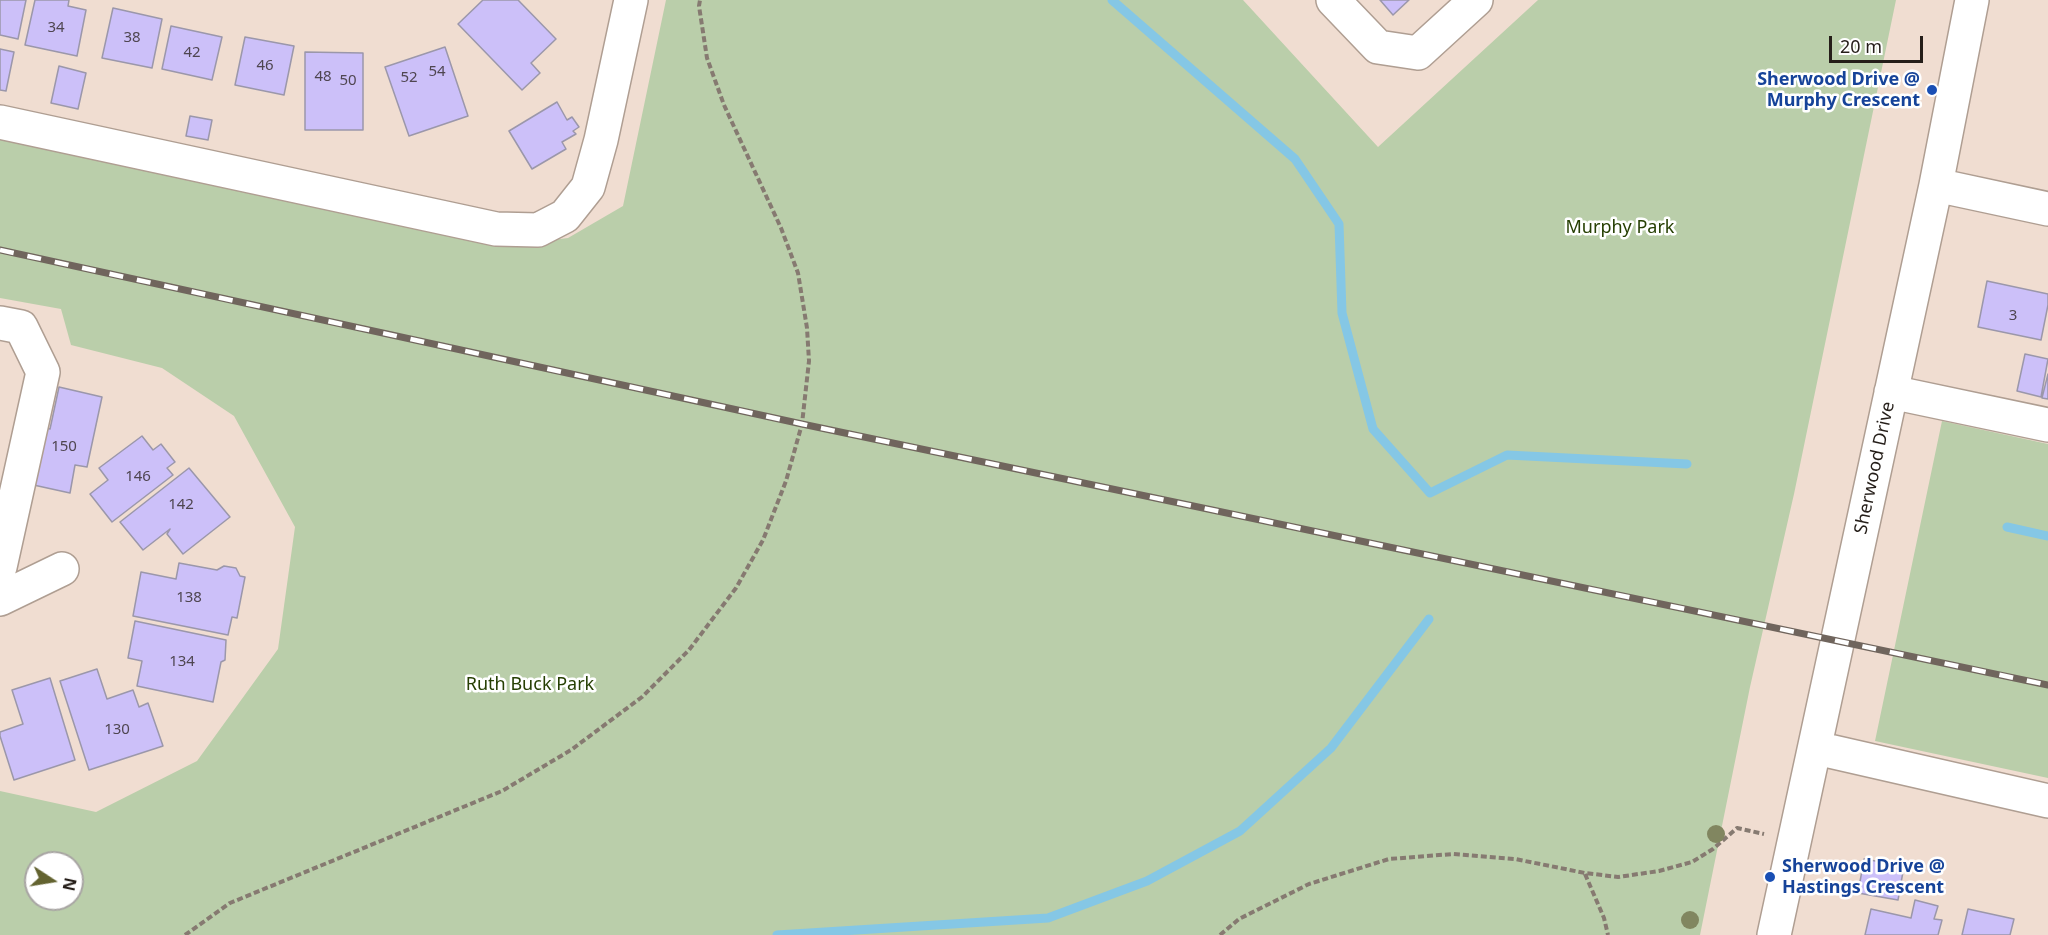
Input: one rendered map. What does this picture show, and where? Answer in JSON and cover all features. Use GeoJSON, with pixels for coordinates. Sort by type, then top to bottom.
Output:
{"type":"FeatureCollection","features":[{"type":"Feature","properties":{"kind":"street"},"geometry":{"type":"LineString","coordinates":[[0,122],[496,229],[538,230],[565,216],[588,187],[601,140],[631,0]]}},
{"type":"Feature","properties":{"kind":"street"},"geometry":{"type":"LineString","coordinates":[[1333,0],[1378,47],[1418,53],[1476,0]]}},
{"type":"Feature","properties":{"kind":"street","name":"Sherwood Drive"},"geometry":{"type":"LineString","coordinates":[[1774,935],[1936,185],[1972,0]]}},
{"type":"Feature","properties":{"kind":"street"},"geometry":{"type":"LineString","coordinates":[[1936,185],[2048,208]]}},
{"type":"Feature","properties":{"kind":"street"},"geometry":{"type":"LineString","coordinates":[[0,323],[21,327],[43,372],[0,567]]}},
{"type":"Feature","properties":{"kind":"street"},"geometry":{"type":"LineString","coordinates":[[1891,392],[2048,426]]}},
{"type":"Feature","properties":{"kind":"street"},"geometry":{"type":"LineString","coordinates":[[0,599],[62,569]]}},
{"type":"Feature","properties":{"kind":"street"},"geometry":{"type":"LineString","coordinates":[[1816,747],[2048,801]]}},
{"type":"Feature","properties":{"kind":"path"},"geometry":{"type":"LineString","coordinates":[[185,935],[230,903],[502,791],[571,750],[642,697],[689,650],[735,588],[763,540],[786,481],[802,424],[809,361],[807,328],[798,273],[782,228],[724,105],[707,58],[700,0]]}},
{"type":"Feature","properties":{"kind":"path"},"geometry":{"type":"LineString","coordinates":[[1220,935],[1239,919],[1309,884],[1389,859],[1453,854],[1515,859],[1618,877],[1659,871],[1692,862],[1713,849],[1737,828],[1795,841]]}},
{"type":"Feature","properties":{"kind":"path"},"geometry":{"type":"LineString","coordinates":[[1585,873],[1604,918],[1608,935]]}},
{"type":"Feature","properties":{"kind":"green space"},"geometry":{"type":"Polygon","coordinates":[[[666,0],[1243,0],[1378,147],[1538,0],[1896,0],[1794,494],[1750,687],[1700,935],[0,935],[0,791],[96,812],[197,761],[278,649],[295,527],[234,416],[162,368],[71,345],[61,309],[0,298],[0,134],[504,246],[568,238],[623,206],[666,0]]]}},
{"type":"Feature","properties":{"kind":"green space"},"geometry":{"type":"Polygon","coordinates":[[[1942,421],[2048,444],[2048,778],[1875,741],[1942,421]]]}},
{"type":"Feature","properties":{"kind":"building"},"geometry":{"type":"Polygon","coordinates":[[[0,0],[26,0],[18,39],[0,35],[0,0]]]}},
{"type":"Feature","properties":{"kind":"building"},"geometry":{"type":"Polygon","coordinates":[[[35,0],[69,0],[68,6],[86,10],[77,56],[25,45],[35,0]]]}},
{"type":"Feature","properties":{"kind":"building"},"geometry":{"type":"Polygon","coordinates":[[[483,0],[518,0],[556,39],[531,63],[540,73],[522,90],[458,24],[483,0]]]}},
{"type":"Feature","properties":{"kind":"building"},"geometry":{"type":"Polygon","coordinates":[[[1380,0],[1409,0],[1393,15],[1380,0]]]}},
{"type":"Feature","properties":{"kind":"building"},"geometry":{"type":"Polygon","coordinates":[[[113,8],[162,19],[152,68],[102,58],[113,8]]]}},
{"type":"Feature","properties":{"kind":"building"},"geometry":{"type":"Polygon","coordinates":[[[171,26],[222,37],[212,80],[162,69],[171,26]]]}},
{"type":"Feature","properties":{"kind":"building"},"geometry":{"type":"Polygon","coordinates":[[[245,37],[294,46],[284,95],[235,85],[245,37]]]}},
{"type":"Feature","properties":{"kind":"building"},"geometry":{"type":"Polygon","coordinates":[[[445,47],[468,116],[409,136],[385,67],[445,47]]]}},
{"type":"Feature","properties":{"kind":"building"},"geometry":{"type":"Polygon","coordinates":[[[0,49],[14,52],[6,91],[0,90],[0,49]]]}},
{"type":"Feature","properties":{"kind":"building"},"geometry":{"type":"Polygon","coordinates":[[[305,52],[363,53],[363,130],[305,130],[305,52]]]}},
{"type":"Feature","properties":{"kind":"building"},"geometry":{"type":"Polygon","coordinates":[[[59,66],[86,73],[78,109],[51,103],[59,66]]]}},
{"type":"Feature","properties":{"kind":"building"},"geometry":{"type":"Polygon","coordinates":[[[557,102],[567,120],[572,117],[579,127],[573,131],[576,134],[562,142],[566,149],[532,169],[509,131],[557,102]]]}},
{"type":"Feature","properties":{"kind":"building"},"geometry":{"type":"Polygon","coordinates":[[[190,116],[212,120],[208,140],[186,136],[190,116]]]}},
{"type":"Feature","properties":{"kind":"building"},"geometry":{"type":"Polygon","coordinates":[[[1987,281],[2048,294],[2041,340],[1978,327],[1987,281]]]}},
{"type":"Feature","properties":{"kind":"building"},"geometry":{"type":"Polygon","coordinates":[[[2025,354],[2048,359],[2041,397],[2017,391],[2025,354]]]}},
{"type":"Feature","properties":{"kind":"building"},"geometry":{"type":"Polygon","coordinates":[[[2048,374],[2048,399],[2042,398],[2048,374]]]}},
{"type":"Feature","properties":{"kind":"building"},"geometry":{"type":"Polygon","coordinates":[[[59,387],[102,397],[87,467],[75,465],[70,493],[29,484],[42,427],[50,429],[59,387]]]}},
{"type":"Feature","properties":{"kind":"building"},"geometry":{"type":"Polygon","coordinates":[[[142,436],[153,450],[161,444],[175,462],[167,468],[173,475],[112,522],[90,494],[108,480],[99,468],[142,436]]]}},
{"type":"Feature","properties":{"kind":"building"},"geometry":{"type":"Polygon","coordinates":[[[189,468],[230,517],[183,554],[167,534],[170,529],[143,550],[120,522],[189,468]]]}},
{"type":"Feature","properties":{"kind":"building"},"geometry":{"type":"Polygon","coordinates":[[[179,563],[217,570],[224,566],[236,568],[240,576],[245,577],[237,618],[232,617],[228,635],[133,616],[141,572],[176,579],[179,563]]]}},
{"type":"Feature","properties":{"kind":"building"},"geometry":{"type":"Polygon","coordinates":[[[135,621],[226,640],[225,660],[221,662],[213,702],[137,686],[142,661],[128,658],[135,621]]]}},
{"type":"Feature","properties":{"kind":"building"},"geometry":{"type":"Polygon","coordinates":[[[97,669],[107,699],[133,690],[139,707],[148,703],[163,746],[89,770],[60,681],[97,669]]]}},
{"type":"Feature","properties":{"kind":"building"},"geometry":{"type":"Polygon","coordinates":[[[50,678],[75,760],[14,780],[0,736],[0,732],[23,724],[12,690],[50,678]]]}},
{"type":"Feature","properties":{"kind":"building"},"geometry":{"type":"Polygon","coordinates":[[[1864,859],[1904,866],[1898,900],[1858,893],[1864,859]]]}},
{"type":"Feature","properties":{"kind":"building"},"geometry":{"type":"Polygon","coordinates":[[[1915,900],[1938,906],[1934,919],[1942,920],[1938,935],[1865,935],[1871,909],[1911,918],[1915,900]]]}},
{"type":"Feature","properties":{"kind":"building"},"geometry":{"type":"Polygon","coordinates":[[[1968,909],[2014,919],[2010,935],[1962,935],[1968,909]]]}},
{"type":"Feature","properties":{"kind":"waterway"},"geometry":{"type":"LineString","coordinates":[[1112,0],[1295,159],[1339,224],[1342,313],[1373,429],[1430,493],[1507,455],[1687,464]]}},
{"type":"Feature","properties":{"kind":"waterway"},"geometry":{"type":"LineString","coordinates":[[2007,527],[2048,536]]}},
{"type":"Feature","properties":{"kind":"waterway"},"geometry":{"type":"LineString","coordinates":[[777,935],[1048,918],[1147,881],[1240,831],[1331,748],[1429,619]]}},
{"type":"Feature","properties":{"kind":"railway"},"geometry":{"type":"LineString","coordinates":[[0,250],[802,424],[2048,685]]}},
{"type":"Feature","properties":{"kind":"place","name":"Sherwood Drive @ Murphy Crescent"},"geometry":{"type":"Point","coordinates":[1932,90]}},
{"type":"Feature","properties":{"kind":"place","name":"Sherwood Drive @ Hastings Crescent"},"geometry":{"type":"Point","coordinates":[1770,877]}},
{"type":"Feature","properties":{"kind":"park label","name":"Murphy Park"},"geometry":{"type":"Point","coordinates":[1620,228]}},
{"type":"Feature","properties":{"kind":"park label","name":"Ruth Buck Park"},"geometry":{"type":"Point","coordinates":[530,685]}}]}
